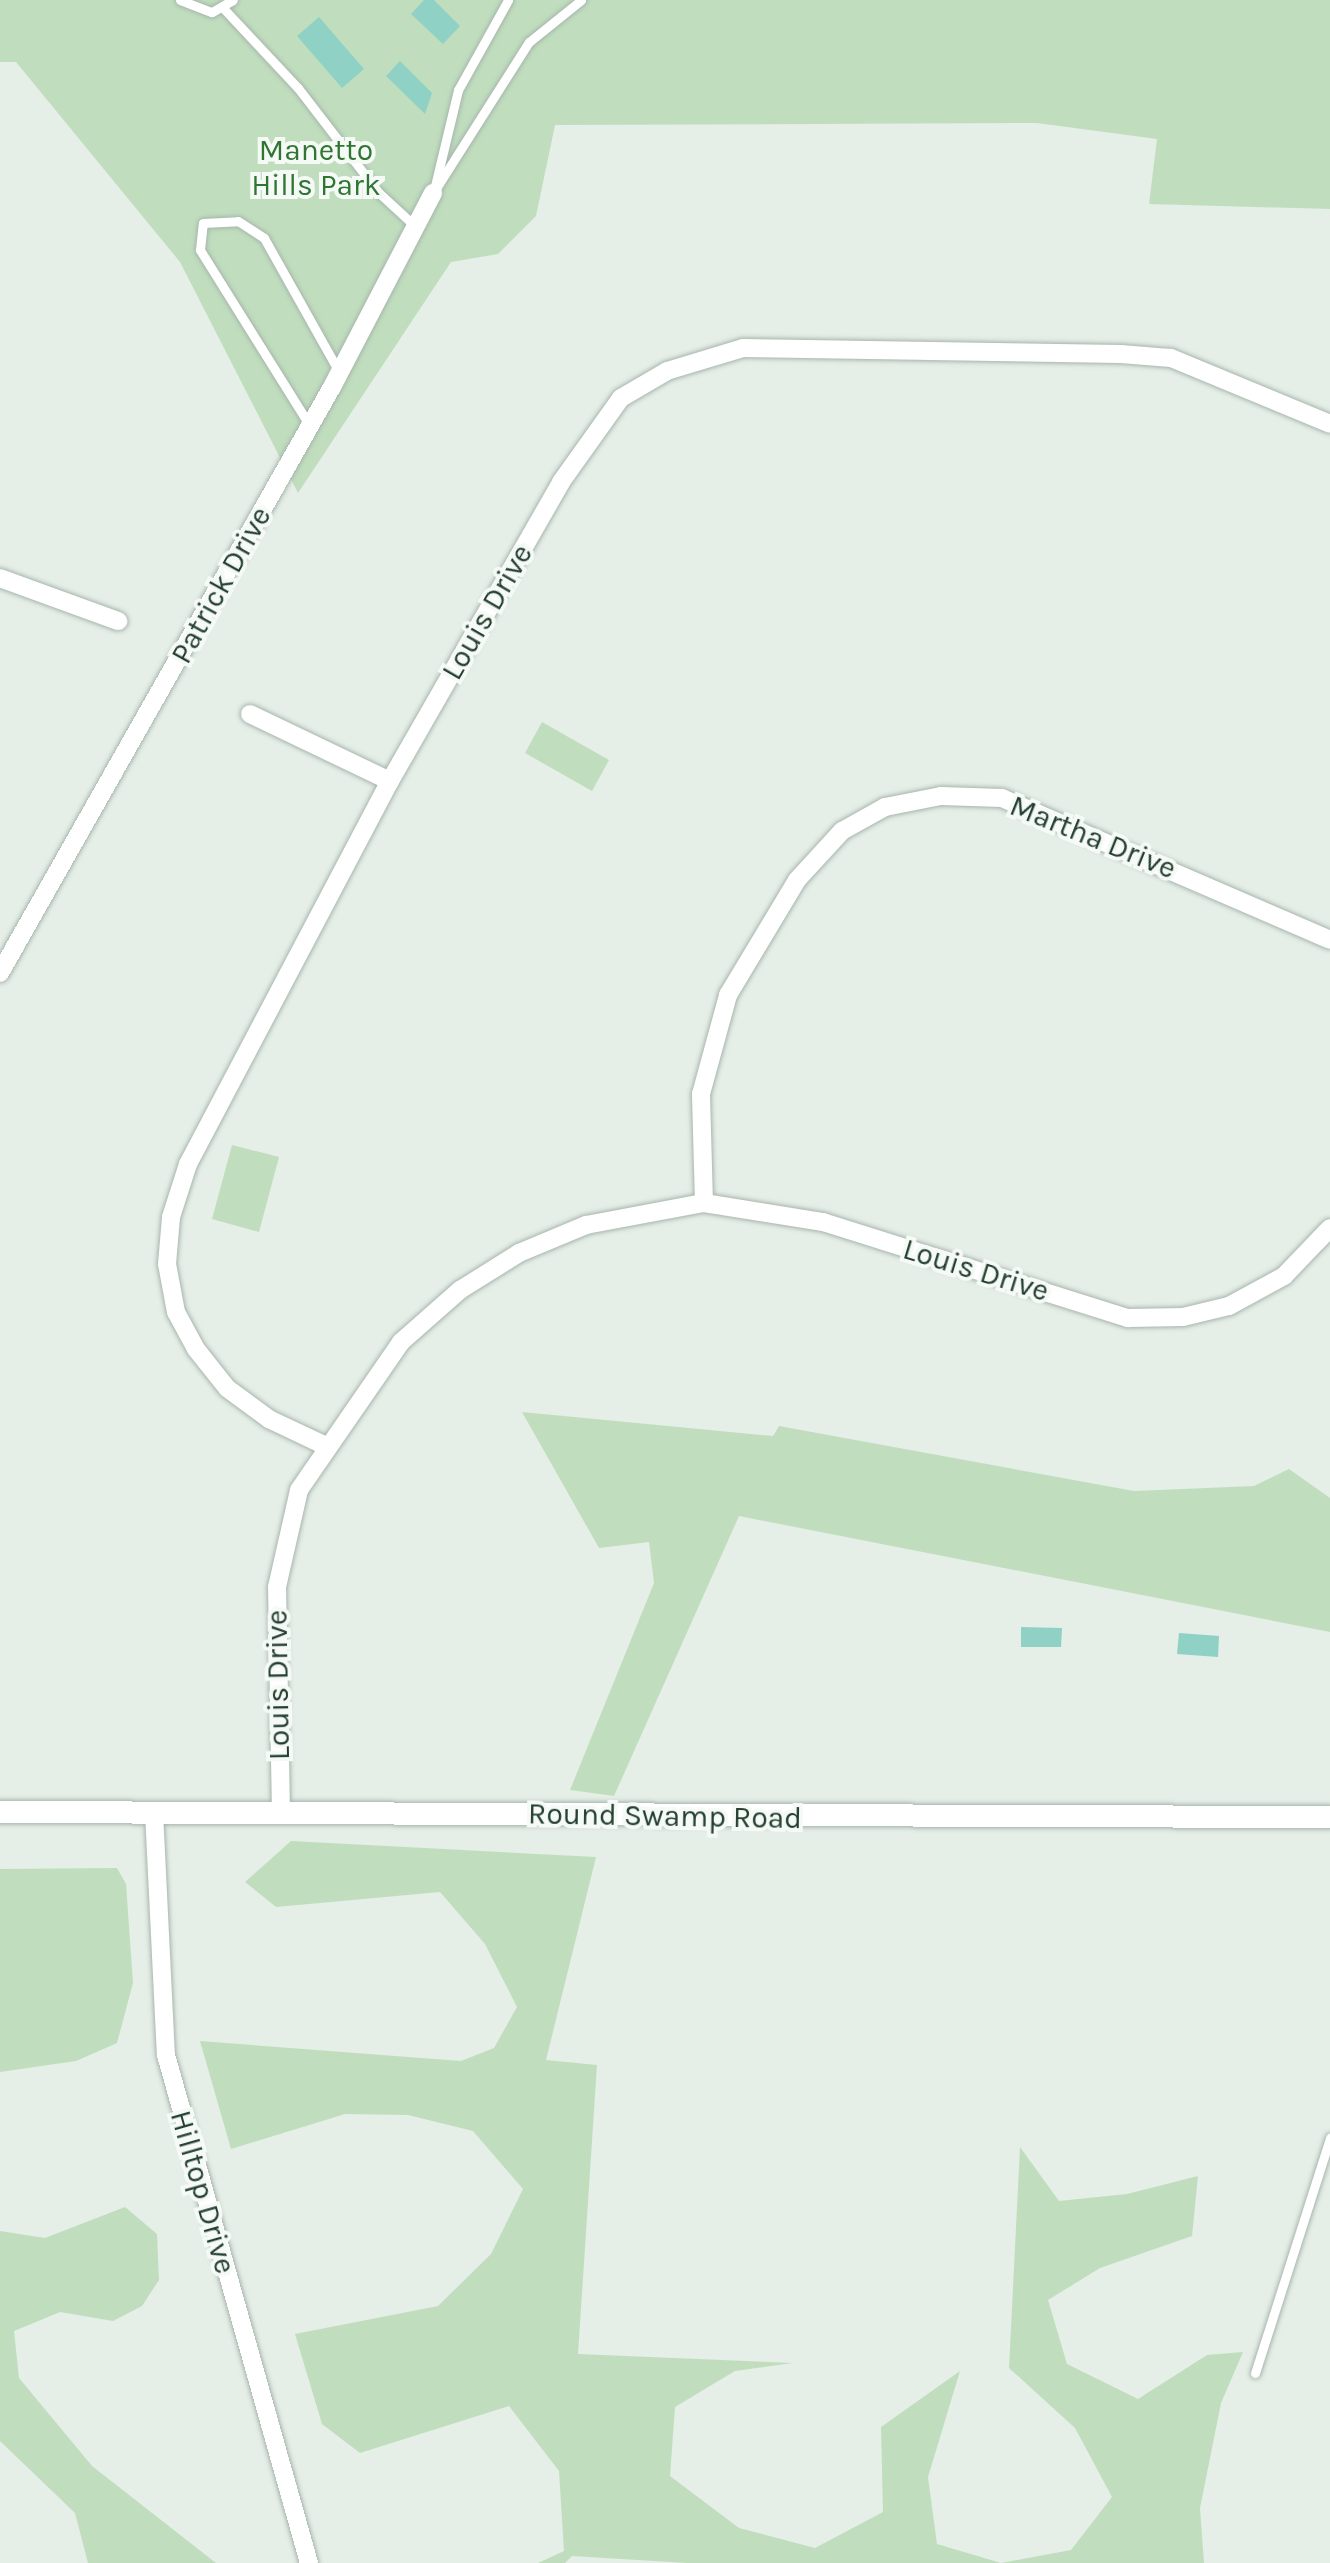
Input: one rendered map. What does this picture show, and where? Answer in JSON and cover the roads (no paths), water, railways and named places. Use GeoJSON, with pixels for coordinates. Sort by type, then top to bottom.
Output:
{"type":"FeatureCollection","features":[{"type":"Feature","properties":{"kind":"street","name":"Patrick Drive"},"geometry":{"type":"LineString","coordinates":[[0,973],[310,426],[434,193]]}},
{"type":"Feature","properties":{"kind":"street","name":"Louis Drive"},"geometry":{"type":"LineString","coordinates":[[326,1446],[269,1420],[227,1388],[196,1349],[176,1312],[167,1264],[171,1218],[188,1164],[390,781],[588,439],[621,398],[667,371],[743,348],[1122,354],[1171,358],[1330,424]]}},
{"type":"Feature","properties":{"kind":"street"},"geometry":{"type":"LineString","coordinates":[[0,578],[118,621]]}},
{"type":"Feature","properties":{"kind":"street"},"geometry":{"type":"LineString","coordinates":[[250,714],[390,781]]}},
{"type":"Feature","properties":{"kind":"street","name":"Martha Drive"},"geometry":{"type":"LineString","coordinates":[[704,1202],[702,1094],[728,994],[797,880],[842,831],[885,807],[941,796],[1002,798],[1330,940]]}},
{"type":"Feature","properties":{"kind":"street","name":"Louis Drive"},"geometry":{"type":"LineString","coordinates":[[281,1814],[276,1587],[299,1490],[401,1342],[460,1290],[519,1254],[586,1224],[704,1202],[822,1222],[1128,1318],[1183,1317],[1229,1306],[1284,1276],[1330,1228]]}},
{"type":"Feature","properties":{"kind":"street","name":"Round Swamp Road"},"geometry":{"type":"LineString","coordinates":[[0,1812],[1330,1818]]}},
{"type":"Feature","properties":{"kind":"street","name":"Hilltop Drive"},"geometry":{"type":"LineString","coordinates":[[154,1812],[166,2055],[309,2563]]}},
{"type":"Feature","properties":{"kind":"lane"},"geometry":{"type":"LineString","coordinates":[[180,0],[200,12],[224,9],[234,0]]}},
{"type":"Feature","properties":{"kind":"lane"},"geometry":{"type":"LineString","coordinates":[[434,193],[458,90],[508,0]]}},
{"type":"Feature","properties":{"kind":"lane"},"geometry":{"type":"LineString","coordinates":[[434,193],[529,42],[581,0]]}},
{"type":"Feature","properties":{"kind":"lane"},"geometry":{"type":"LineString","coordinates":[[224,9],[298,88],[378,192],[415,226]]}},
{"type":"Feature","properties":{"kind":"lane"},"geometry":{"type":"LineString","coordinates":[[310,426],[200,250],[203,223],[238,221],[264,238],[340,372]]}},
{"type":"Feature","properties":{"kind":"lane"},"geometry":{"type":"LineString","coordinates":[[1255,2373],[1330,2138]]}},
{"type":"Feature","properties":{"kind":"water"},"geometry":{"type":"Polygon","coordinates":[[[424,0],[434,0],[460,26],[443,44],[411,14],[424,0]]]}},
{"type":"Feature","properties":{"kind":"water"},"geometry":{"type":"Polygon","coordinates":[[[319,17],[364,69],[342,88],[297,36],[319,17]]]}},
{"type":"Feature","properties":{"kind":"water"},"geometry":{"type":"Polygon","coordinates":[[[400,61],[432,93],[425,114],[386,76],[400,61]]]}},
{"type":"Feature","properties":{"kind":"water"},"geometry":{"type":"Polygon","coordinates":[[[1021,1627],[1062,1628],[1061,1647],[1021,1647],[1021,1627]]]}},
{"type":"Feature","properties":{"kind":"water"},"geometry":{"type":"Polygon","coordinates":[[[1179,1633],[1219,1636],[1218,1657],[1177,1654],[1179,1633]]]}},
{"type":"Feature","properties":{"kind":"park label","name":"Manetto Hills Park"},"geometry":{"type":"Point","coordinates":[316,167]}}]}
